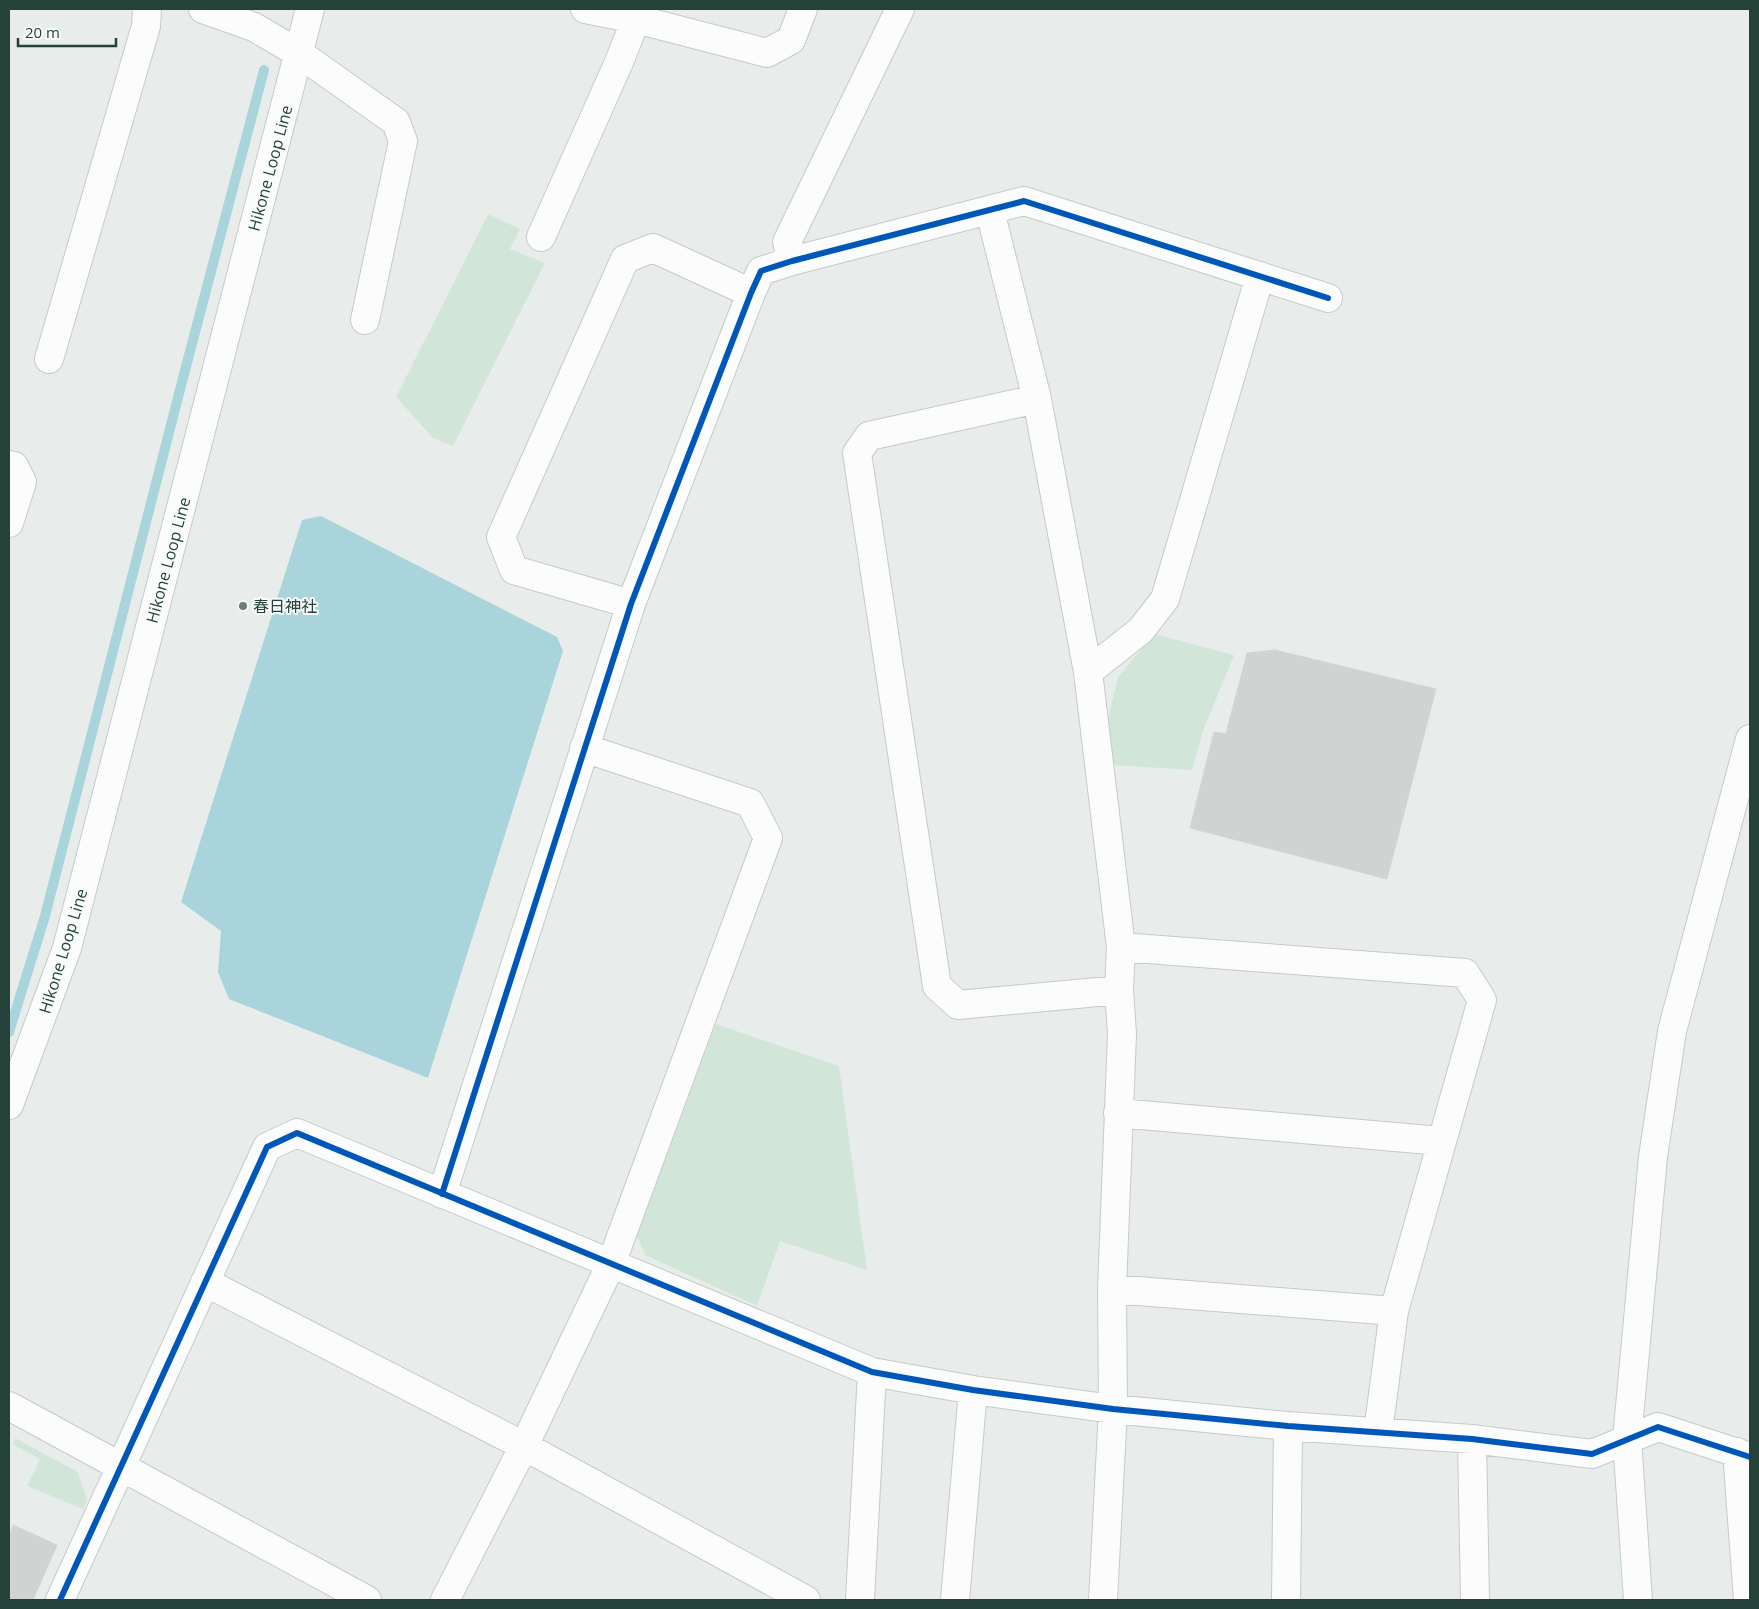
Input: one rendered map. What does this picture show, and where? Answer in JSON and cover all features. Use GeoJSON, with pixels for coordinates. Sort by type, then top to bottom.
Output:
{"type":"FeatureCollection","features":[{"type":"Feature","properties":{"kind":"street"},"geometry":{"type":"LineString","coordinates":[[49,359],[146,26],[147,9]]}},
{"type":"Feature","properties":{"kind":"street"},"geometry":{"type":"LineString","coordinates":[[203,9],[254,26],[300,54],[396,122],[403,141],[365,320]]}},
{"type":"Feature","properties":{"kind":"street","name":"Hikone Loop Line"},"geometry":{"type":"LineString","coordinates":[[12,1090],[67,948],[300,54],[310,9]]}},
{"type":"Feature","properties":{"kind":"street"},"geometry":{"type":"LineString","coordinates":[[585,9],[637,14],[767,53],[792,40],[803,9]]}},
{"type":"Feature","properties":{"kind":"street"},"geometry":{"type":"LineString","coordinates":[[792,261],[787,242],[900,9]]}},
{"type":"Feature","properties":{"kind":"street"},"geometry":{"type":"LineString","coordinates":[[541,237],[615,71],[637,14]]}},
{"type":"Feature","properties":{"kind":"street"},"geometry":{"type":"LineString","coordinates":[[442,1194],[631,604],[761,271],[792,261],[1024,201],[1328,298]]}},
{"type":"Feature","properties":{"kind":"street"},"geometry":{"type":"LineString","coordinates":[[990,211],[1037,399],[1088,672],[1121,947],[1119,990],[1122,1034],[1112,1289],[1113,1410],[1104,1600]]}},
{"type":"Feature","properties":{"kind":"street"},"geometry":{"type":"LineString","coordinates":[[631,604],[514,570],[501,537],[624,259],[653,248],[751,293]]}},
{"type":"Feature","properties":{"kind":"street"},"geometry":{"type":"LineString","coordinates":[[1088,672],[1141,630],[1165,599],[1260,276]]}},
{"type":"Feature","properties":{"kind":"street"},"geometry":{"type":"LineString","coordinates":[[1037,399],[869,436],[858,453],[937,986],[958,1005],[1119,990]]}},
{"type":"Feature","properties":{"kind":"street"},"geometry":{"type":"LineString","coordinates":[[9,465],[14,466],[22,482],[9,523]]}},
{"type":"Feature","properties":{"kind":"street"},"geometry":{"type":"LineString","coordinates":[[1638,1600],[1626,1439],[1653,1157],[1672,1031],[1750,739]]}},
{"type":"Feature","properties":{"kind":"street"},"geometry":{"type":"LineString","coordinates":[[445,1600],[524,1446],[611,1264],[768,838],[750,803],[584,748]]}},
{"type":"Feature","properties":{"kind":"street"},"geometry":{"type":"LineString","coordinates":[[1121,947],[1466,973],[1482,1000],[1394,1311],[1378,1432]]}},
{"type":"Feature","properties":{"kind":"street"},"geometry":{"type":"LineString","coordinates":[[1118,1113],[1441,1141]]}},
{"type":"Feature","properties":{"kind":"street"},"geometry":{"type":"LineString","coordinates":[[60,1600],[267,1147],[297,1133],[872,1372],[973,1390],[1113,1410],[1288,1426],[1472,1439],[1592,1454],[1658,1427],[1744,1454],[1748,1600]]}},
{"type":"Feature","properties":{"kind":"street"},"geometry":{"type":"LineString","coordinates":[[205,1282],[524,1446],[806,1600]]}},
{"type":"Feature","properties":{"kind":"street"},"geometry":{"type":"LineString","coordinates":[[1112,1289],[1394,1311]]}},
{"type":"Feature","properties":{"kind":"street"},"geometry":{"type":"LineString","coordinates":[[860,1600],[872,1372]]}},
{"type":"Feature","properties":{"kind":"street"},"geometry":{"type":"LineString","coordinates":[[955,1600],[973,1390]]}},
{"type":"Feature","properties":{"kind":"street"},"geometry":{"type":"LineString","coordinates":[[9,1406],[366,1600]]}},
{"type":"Feature","properties":{"kind":"street"},"geometry":{"type":"LineString","coordinates":[[1286,1600],[1288,1426]]}},
{"type":"Feature","properties":{"kind":"street"},"geometry":{"type":"LineString","coordinates":[[1472,1439],[1475,1600]]}},
{"type":"Feature","properties":{"kind":"green space"},"geometry":{"type":"Polygon","coordinates":[[[488,214],[520,229],[510,249],[545,263],[453,446],[433,438],[396,397],[488,214]]]}},
{"type":"Feature","properties":{"kind":"green space"},"geometry":{"type":"Polygon","coordinates":[[[1154,634],[1234,655],[1203,731],[1192,770],[1113,765],[1108,719],[1118,677],[1154,634]]]}},
{"type":"Feature","properties":{"kind":"green space"},"geometry":{"type":"Polygon","coordinates":[[[716,1024],[839,1066],[867,1270],[780,1241],[757,1306],[645,1255],[637,1236],[716,1024]]]}},
{"type":"Feature","properties":{"kind":"green space"},"geometry":{"type":"Polygon","coordinates":[[[15,1438],[78,1472],[87,1500],[83,1509],[27,1486],[40,1459],[14,1445],[15,1438]]]}},
{"type":"Feature","properties":{"kind":"water"},"geometry":{"type":"Polygon","coordinates":[[[321,516],[557,637],[563,651],[428,1078],[229,999],[218,972],[221,931],[181,902],[302,520],[321,516]]]}},
{"type":"Feature","properties":{"kind":"building"},"geometry":{"type":"Polygon","coordinates":[[[1275,650],[1436,689],[1387,879],[1190,828],[1214,732],[1226,734],[1247,653],[1275,650]]]}},
{"type":"Feature","properties":{"kind":"building"},"geometry":{"type":"Polygon","coordinates":[[[13,1525],[57,1545],[33,1600],[9,1600],[9,1538],[13,1525]]]}},
{"type":"Feature","properties":{"kind":"waterway"},"geometry":{"type":"LineString","coordinates":[[9,1032],[45,916],[264,70]]}},
{"type":"Feature","properties":{"kind":"cycle path"},"geometry":{"type":"LineString","coordinates":[[442,1194],[631,604],[761,271],[792,261],[1024,201],[1328,298]]}},
{"type":"Feature","properties":{"kind":"cycle path"},"geometry":{"type":"LineString","coordinates":[[60,1600],[267,1147],[297,1133],[872,1372],[973,1390],[1113,1409],[1288,1426],[1472,1439],[1592,1454],[1658,1427],[1750,1457]]}},
{"type":"Feature","properties":{"kind":"place","name":"春日神社"},"geometry":{"type":"Point","coordinates":[243,606]}}]}
